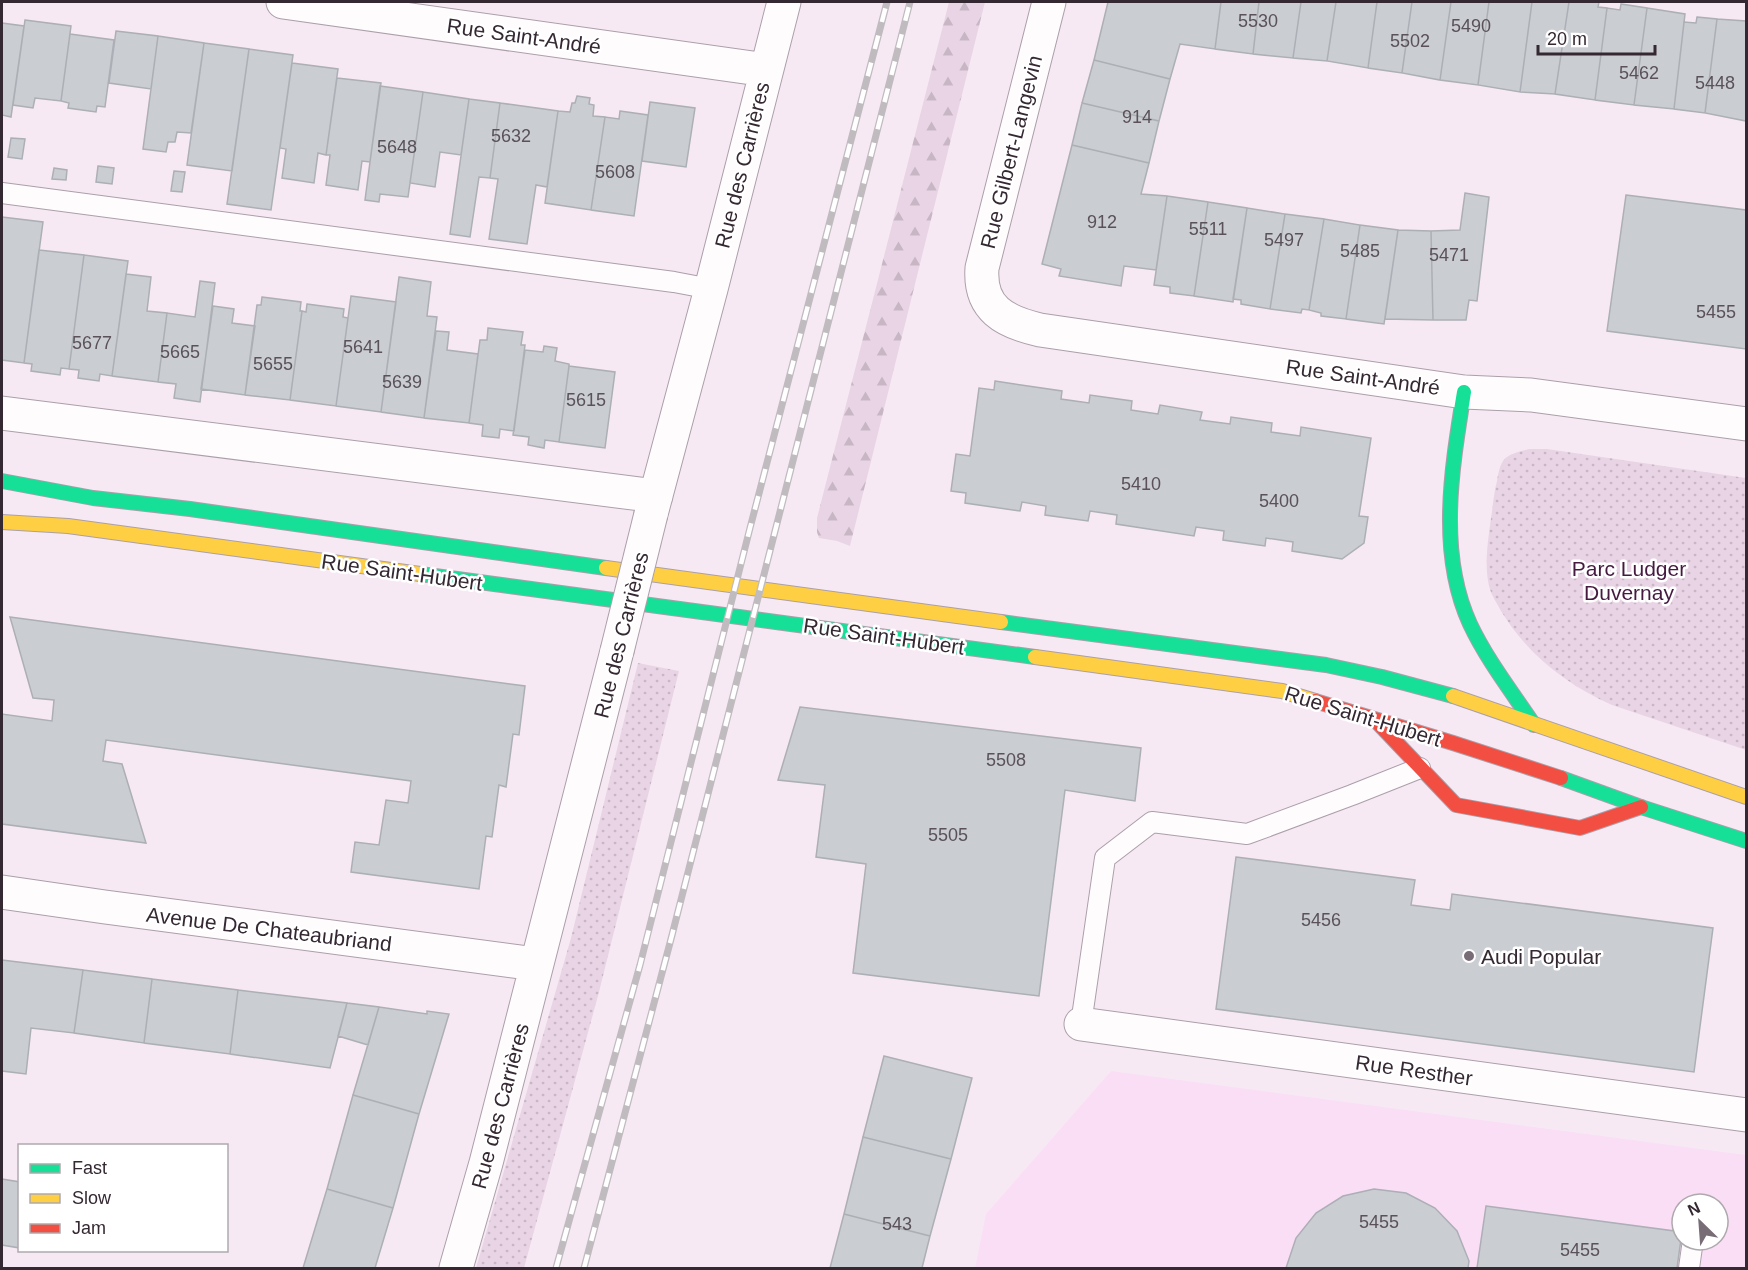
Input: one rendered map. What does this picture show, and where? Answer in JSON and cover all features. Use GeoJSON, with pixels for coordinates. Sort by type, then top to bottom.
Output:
{"type":"FeatureCollection","features":[{"type":"Feature","properties":{"kind":"street","name":"Rue Saint-André"},"geometry":{"type":"LineString","coordinates":[[283,2],[766,70]]}},
{"type":"Feature","properties":{"kind":"street","name":"Rue des Carrières"},"geometry":{"type":"LineString","coordinates":[[456,1269],[486,1163],[653,505],[784,2]]}},
{"type":"Feature","properties":{"kind":"street","name":"Rue Gilbert-Langevin"},"geometry":{"type":"LineString","coordinates":[[990,302],[984,291],[981,278],[982,268],[1049,2]]}},
{"type":"Feature","properties":{"kind":"street","name":"Rue Saint-André"},"geometry":{"type":"LineString","coordinates":[[990,302],[1000,315],[1009,321],[1040,330],[1464,392],[1530,394],[1746,423]]}},
{"type":"Feature","properties":{"kind":"street"},"geometry":{"type":"LineString","coordinates":[[1464,392],[1451,508],[1452,549],[1460,597],[1473,628],[1490,659],[1534,725]]}},
{"type":"Feature","properties":{"kind":"street"},"geometry":{"type":"LineString","coordinates":[[2,413],[653,505]]}},
{"type":"Feature","properties":{"kind":"street","name":"Rue Saint-Hubert"},"geometry":{"type":"LineString","coordinates":[[2,481],[93,498],[1326,665],[1447,694],[1746,797]]}},
{"type":"Feature","properties":{"kind":"street","name":"Rue Saint-Hubert"},"geometry":{"type":"LineString","coordinates":[[2,522],[68,526],[1282,691],[1475,750],[1746,841]]}},
{"type":"Feature","properties":{"kind":"street"},"geometry":{"type":"LineString","coordinates":[[1376,721],[1456,805],[1580,828],[1641,807]]}},
{"type":"Feature","properties":{"kind":"street","name":"Avenue De Chateaubriand"},"geometry":{"type":"LineString","coordinates":[[2,892],[536,964]]}},
{"type":"Feature","properties":{"kind":"street","name":"Rue Resther"},"geometry":{"type":"LineString","coordinates":[[1081,1024],[1746,1115]]}},
{"type":"Feature","properties":{"kind":"lane"},"geometry":{"type":"LineString","coordinates":[[2,193],[674,282],[711,289]]}},
{"type":"Feature","properties":{"kind":"lane"},"geometry":{"type":"LineString","coordinates":[[1081,1024],[1105,858],[1152,822],[1247,834],[1420,768]]}},
{"type":"Feature","properties":{"kind":"lane"},"geometry":{"type":"LineString","coordinates":[[1689,1269],[1691,1252]]}},
{"type":"Feature","properties":{"kind":"shaded area"},"geometry":{"type":"Polygon","coordinates":[[[1111,1071],[1746,1155],[1746,1268],[975,1268],[986,1214],[1111,1071]]]}},
{"type":"Feature","properties":{"kind":"green space"},"geometry":{"type":"Polygon","coordinates":[[[949,2],[985,2],[850,546],[819,538],[817,518],[949,2]]]}},
{"type":"Feature","properties":{"kind":"green space","name":"Parc Ludger Duvernay"},"geometry":{"type":"Polygon","coordinates":[[[1529,449],[1547,449],[1746,478],[1746,750],[1612,705],[1595,697],[1549,667],[1511,627],[1490,589],[1487,576],[1488,545],[1500,467],[1509,455],[1529,449]]]}},
{"type":"Feature","properties":{"kind":"green space"},"geometry":{"type":"Polygon","coordinates":[[[638,663],[679,671],[599,992],[524,1268],[476,1268],[571,938],[638,663]]]}},
{"type":"Feature","properties":{"kind":"building"},"geometry":{"type":"Polygon","coordinates":[[[1108,2],[1221,2],[1215,49],[1180,44],[1170,79],[1094,60],[1108,2]]]}},
{"type":"Feature","properties":{"kind":"building"},"geometry":{"type":"Polygon","coordinates":[[[1221,2],[1259,2],[1253,54],[1215,49],[1221,2]]]}},
{"type":"Feature","properties":{"kind":"building"},"geometry":{"type":"Polygon","coordinates":[[[1259,2],[1301,2],[1293,58],[1253,54],[1259,2]]]}},
{"type":"Feature","properties":{"kind":"building"},"geometry":{"type":"Polygon","coordinates":[[[1301,2],[1336,2],[1327,61],[1293,58],[1301,2]]]}},
{"type":"Feature","properties":{"kind":"building"},"geometry":{"type":"Polygon","coordinates":[[[1336,2],[1377,2],[1368,68],[1327,61],[1336,2]]]}},
{"type":"Feature","properties":{"kind":"building"},"geometry":{"type":"Polygon","coordinates":[[[1377,2],[1412,2],[1402,73],[1368,68],[1377,2]]]}},
{"type":"Feature","properties":{"kind":"building"},"geometry":{"type":"Polygon","coordinates":[[[1412,2],[1451,2],[1440,80],[1402,73],[1412,2]]]}},
{"type":"Feature","properties":{"kind":"building"},"geometry":{"type":"Polygon","coordinates":[[[1451,2],[1489,2],[1478,85],[1440,80],[1451,2]]]}},
{"type":"Feature","properties":{"kind":"building"},"geometry":{"type":"Polygon","coordinates":[[[1489,2],[1532,2],[1520,92],[1478,85],[1489,2]]]}},
{"type":"Feature","properties":{"kind":"building"},"geometry":{"type":"Polygon","coordinates":[[[1532,2],[1569,2],[1555,94],[1520,92],[1532,2]]]}},
{"type":"Feature","properties":{"kind":"building"},"geometry":{"type":"Polygon","coordinates":[[[1569,2],[1599,2],[1598,7],[1607,8],[1595,100],[1555,94],[1569,2]]]}},
{"type":"Feature","properties":{"kind":"building"},"geometry":{"type":"Polygon","coordinates":[[[1621,4],[1647,8],[1634,105],[1595,100],[1607,8],[1620,10],[1621,4]]]}},
{"type":"Feature","properties":{"kind":"building"},"geometry":{"type":"Polygon","coordinates":[[[1647,8],[1685,14],[1674,109],[1634,105],[1647,8]]]}},
{"type":"Feature","properties":{"kind":"building"},"geometry":{"type":"Polygon","coordinates":[[[1697,17],[1717,19],[1705,113],[1674,109],[1684,22],[1696,23],[1697,17]]]}},
{"type":"Feature","properties":{"kind":"building"},"geometry":{"type":"Polygon","coordinates":[[[1717,19],[1746,21],[1746,121],[1705,113],[1717,19]]]}},
{"type":"Feature","properties":{"kind":"building"},"geometry":{"type":"Polygon","coordinates":[[[25,20],[71,26],[61,101],[35,98],[33,108],[13,105],[25,20]]]}},
{"type":"Feature","properties":{"kind":"building"},"geometry":{"type":"Polygon","coordinates":[[[2,23],[24,26],[11,117],[2,115],[2,23]]]}},
{"type":"Feature","properties":{"kind":"building"},"geometry":{"type":"Polygon","coordinates":[[[116,31],[158,36],[151,89],[109,83],[116,31]]]}},
{"type":"Feature","properties":{"kind":"building"},"geometry":{"type":"Polygon","coordinates":[[[70,34],[114,40],[105,107],[97,106],[96,112],[68,108],[69,103],[61,101],[70,34]]]}},
{"type":"Feature","properties":{"kind":"building"},"geometry":{"type":"Polygon","coordinates":[[[158,36],[204,43],[191,133],[177,132],[175,142],[168,142],[166,152],[143,149],[158,36]]]}},
{"type":"Feature","properties":{"kind":"building"},"geometry":{"type":"Polygon","coordinates":[[[204,43],[249,49],[232,171],[187,165],[204,43]]]}},
{"type":"Feature","properties":{"kind":"building"},"geometry":{"type":"Polygon","coordinates":[[[249,49],[293,55],[271,210],[227,204],[249,49]]]}},
{"type":"Feature","properties":{"kind":"building"},"geometry":{"type":"Polygon","coordinates":[[[1094,60],[1170,79],[1159,121],[1082,103],[1094,60]]]}},
{"type":"Feature","properties":{"kind":"building"},"geometry":{"type":"Polygon","coordinates":[[[292,63],[338,69],[326,155],[318,153],[314,183],[282,178],[286,149],[280,148],[292,63]]]}},
{"type":"Feature","properties":{"kind":"building"},"geometry":{"type":"Polygon","coordinates":[[[337,78],[381,83],[370,162],[362,161],[358,190],[326,185],[330,155],[326,155],[337,78]]]}},
{"type":"Feature","properties":{"kind":"building"},"geometry":{"type":"Polygon","coordinates":[[[380,86],[423,92],[408,197],[380,194],[379,202],[365,200],[380,86]]]}},
{"type":"Feature","properties":{"kind":"building"},"geometry":{"type":"Polygon","coordinates":[[[423,92],[469,99],[461,155],[440,152],[435,187],[410,183],[423,92]]]}},
{"type":"Feature","properties":{"kind":"building"},"geometry":{"type":"Polygon","coordinates":[[[577,96],[590,98],[589,104],[594,105],[593,116],[605,117],[591,210],[545,203],[558,111],[570,112],[577,96]]]}},
{"type":"Feature","properties":{"kind":"building"},"geometry":{"type":"Polygon","coordinates":[[[469,99],[500,103],[490,178],[479,177],[470,237],[450,234],[469,99]]]}},
{"type":"Feature","properties":{"kind":"building"},"geometry":{"type":"Polygon","coordinates":[[[650,102],[695,108],[686,167],[642,161],[650,102]]]}},
{"type":"Feature","properties":{"kind":"building"},"geometry":{"type":"Polygon","coordinates":[[[500,103],[558,111],[547,187],[536,185],[527,244],[489,239],[498,179],[490,178],[500,103]]]}},
{"type":"Feature","properties":{"kind":"building"},"geometry":{"type":"Polygon","coordinates":[[[1082,103],[1159,121],[1149,163],[1072,145],[1082,103]]]}},
{"type":"Feature","properties":{"kind":"building"},"geometry":{"type":"Polygon","coordinates":[[[620,111],[648,115],[634,216],[591,210],[605,117],[619,119],[620,111]]]}},
{"type":"Feature","properties":{"kind":"building"},"geometry":{"type":"Polygon","coordinates":[[[11,138],[25,139],[22,159],[8,157],[11,138]]]}},
{"type":"Feature","properties":{"kind":"building"},"geometry":{"type":"Polygon","coordinates":[[[1072,145],[1149,163],[1141,194],[1167,196],[1156,270],[1124,266],[1121,286],[1059,276],[1061,269],[1042,264],[1072,145]]]}},
{"type":"Feature","properties":{"kind":"building"},"geometry":{"type":"Polygon","coordinates":[[[98,166],[114,168],[112,184],[96,182],[98,166]]]}},
{"type":"Feature","properties":{"kind":"building"},"geometry":{"type":"Polygon","coordinates":[[[54,168],[67,170],[66,180],[52,179],[54,168]]]}},
{"type":"Feature","properties":{"kind":"building"},"geometry":{"type":"Polygon","coordinates":[[[174,171],[185,172],[182,192],[171,191],[174,171]]]}},
{"type":"Feature","properties":{"kind":"building"},"geometry":{"type":"Polygon","coordinates":[[[1465,193],[1489,197],[1477,301],[1469,300],[1466,320],[1433,320],[1431,231],[1460,230],[1465,193]]]}},
{"type":"Feature","properties":{"kind":"building"},"geometry":{"type":"Polygon","coordinates":[[[1626,195],[1746,210],[1746,349],[1607,331],[1626,195]]]}},
{"type":"Feature","properties":{"kind":"building"},"geometry":{"type":"Polygon","coordinates":[[[1167,196],[1208,202],[1194,296],[1170,293],[1170,287],[1154,285],[1167,196]]]}},
{"type":"Feature","properties":{"kind":"building"},"geometry":{"type":"Polygon","coordinates":[[[1208,202],[1247,208],[1233,302],[1194,296],[1208,202]]]}},
{"type":"Feature","properties":{"kind":"building"},"geometry":{"type":"Polygon","coordinates":[[[1247,208],[1285,214],[1270,309],[1241,304],[1241,300],[1233,299],[1247,208]]]}},
{"type":"Feature","properties":{"kind":"building"},"geometry":{"type":"Polygon","coordinates":[[[1285,214],[1324,219],[1309,310],[1302,309],[1301,313],[1270,309],[1285,214]]]}},
{"type":"Feature","properties":{"kind":"building"},"geometry":{"type":"Polygon","coordinates":[[[2,217],[43,222],[24,363],[2,360],[2,217]]]}},
{"type":"Feature","properties":{"kind":"building"},"geometry":{"type":"Polygon","coordinates":[[[1324,219],[1360,225],[1346,319],[1321,316],[1321,313],[1309,310],[1324,219]]]}},
{"type":"Feature","properties":{"kind":"building"},"geometry":{"type":"Polygon","coordinates":[[[1360,225],[1398,230],[1384,324],[1346,319],[1360,225]]]}},
{"type":"Feature","properties":{"kind":"building"},"geometry":{"type":"Polygon","coordinates":[[[1398,230],[1431,231],[1433,320],[1385,319],[1398,230]]]}},
{"type":"Feature","properties":{"kind":"building"},"geometry":{"type":"Polygon","coordinates":[[[39,250],[84,255],[69,369],[61,368],[60,375],[31,371],[32,364],[24,363],[39,250]]]}},
{"type":"Feature","properties":{"kind":"building"},"geometry":{"type":"Polygon","coordinates":[[[84,255],[128,261],[112,376],[100,374],[99,381],[78,378],[79,370],[69,369],[84,255]]]}},
{"type":"Feature","properties":{"kind":"building"},"geometry":{"type":"Polygon","coordinates":[[[126,274],[151,277],[147,311],[167,313],[158,382],[112,376],[126,274]]]}},
{"type":"Feature","properties":{"kind":"building"},"geometry":{"type":"Polygon","coordinates":[[[399,277],[431,282],[427,316],[437,317],[424,418],[381,412],[399,277]]]}},
{"type":"Feature","properties":{"kind":"building"},"geometry":{"type":"Polygon","coordinates":[[[200,281],[215,283],[200,402],[174,398],[176,384],[158,382],[167,313],[195,317],[200,281]]]}},
{"type":"Feature","properties":{"kind":"building"},"geometry":{"type":"Polygon","coordinates":[[[351,296],[396,302],[381,412],[336,406],[351,296]]]}},
{"type":"Feature","properties":{"kind":"building"},"geometry":{"type":"Polygon","coordinates":[[[262,297],[301,302],[300,311],[302,311],[290,400],[245,395],[257,305],[261,305],[262,297]]]}},
{"type":"Feature","properties":{"kind":"building"},"geometry":{"type":"Polygon","coordinates":[[[307,304],[344,309],[343,317],[348,318],[336,406],[290,400],[302,311],[306,312],[307,304]]]}},
{"type":"Feature","properties":{"kind":"building"},"geometry":{"type":"Polygon","coordinates":[[[213,306],[234,309],[232,323],[255,326],[245,395],[201,389],[213,306]]]}},
{"type":"Feature","properties":{"kind":"building"},"geometry":{"type":"Polygon","coordinates":[[[488,328],[523,332],[521,345],[525,345],[514,431],[500,429],[499,438],[482,436],[483,425],[469,423],[480,340],[487,340],[488,328]]]}},
{"type":"Feature","properties":{"kind":"building"},"geometry":{"type":"Polygon","coordinates":[[[436,331],[449,332],[447,350],[478,354],[469,423],[424,418],[436,331]]]}},
{"type":"Feature","properties":{"kind":"building"},"geometry":{"type":"Polygon","coordinates":[[[544,346],[557,348],[555,361],[569,364],[569,366],[559,442],[545,440],[544,448],[528,445],[529,437],[513,435],[525,350],[543,352],[544,346]]]}},
{"type":"Feature","properties":{"kind":"building"},"geometry":{"type":"Polygon","coordinates":[[[569,366],[615,372],[605,448],[559,442],[569,366]]]}},
{"type":"Feature","properties":{"kind":"building"},"geometry":{"type":"Polygon","coordinates":[[[995,381],[1062,391],[1061,399],[1089,403],[1090,395],[1132,401],[1131,410],[1158,414],[1160,405],[1202,412],[1200,420],[1230,424],[1231,417],[1272,423],[1271,432],[1300,436],[1301,427],[1371,438],[1359,516],[1368,517],[1364,543],[1342,559],[1292,551],[1293,542],[1266,538],[1265,546],[1223,540],[1224,531],[1196,527],[1194,536],[1116,524],[1117,515],[1090,511],[1088,521],[1045,515],[1046,506],[1022,502],[1020,511],[965,503],[966,493],[951,491],[956,454],[970,456],[979,388],[994,390],[995,381]]]}},
{"type":"Feature","properties":{"kind":"building"},"geometry":{"type":"Polygon","coordinates":[[[10,617],[525,686],[519,735],[513,734],[506,787],[499,785],[492,837],[486,836],[479,889],[351,872],[355,842],[379,845],[386,800],[408,803],[411,781],[106,740],[103,761],[122,764],[146,843],[2,824],[2,714],[52,721],[54,700],[33,698],[10,617]]]}},
{"type":"Feature","properties":{"kind":"building"},"geometry":{"type":"Polygon","coordinates":[[[800,707],[1141,748],[1135,801],[1065,790],[1039,996],[853,973],[866,864],[816,857],[825,785],[778,780],[800,707]]]}},
{"type":"Feature","properties":{"kind":"building"},"geometry":{"type":"Polygon","coordinates":[[[1236,857],[1415,880],[1411,905],[1450,910],[1452,894],[1713,928],[1694,1072],[1216,1009],[1236,857]]]}},
{"type":"Feature","properties":{"kind":"building"},"geometry":{"type":"Polygon","coordinates":[[[2,960],[83,970],[74,1033],[31,1028],[26,1074],[2,1071],[2,960]]]}},
{"type":"Feature","properties":{"kind":"building"},"geometry":{"type":"Polygon","coordinates":[[[83,970],[152,979],[144,1043],[74,1033],[83,970]]]}},
{"type":"Feature","properties":{"kind":"building"},"geometry":{"type":"Polygon","coordinates":[[[152,979],[238,990],[230,1054],[144,1043],[152,979]]]}},
{"type":"Feature","properties":{"kind":"building"},"geometry":{"type":"Polygon","coordinates":[[[238,990],[347,1003],[330,1068],[230,1054],[238,990]]]}},
{"type":"Feature","properties":{"kind":"building"},"geometry":{"type":"Polygon","coordinates":[[[347,1003],[379,1007],[368,1045],[338,1036],[347,1003]]]}},
{"type":"Feature","properties":{"kind":"building"},"geometry":{"type":"Polygon","coordinates":[[[379,1007],[427,1014],[427,1011],[449,1014],[419,1114],[353,1095],[379,1007]]]}},
{"type":"Feature","properties":{"kind":"building"},"geometry":{"type":"Polygon","coordinates":[[[884,1056],[972,1078],[951,1159],[863,1137],[884,1056]]]}},
{"type":"Feature","properties":{"kind":"building"},"geometry":{"type":"Polygon","coordinates":[[[353,1095],[419,1114],[393,1208],[327,1189],[353,1095]]]}},
{"type":"Feature","properties":{"kind":"building"},"geometry":{"type":"Polygon","coordinates":[[[863,1137],[951,1159],[930,1236],[844,1214],[863,1137]]]}},
{"type":"Feature","properties":{"kind":"building"},"geometry":{"type":"Polygon","coordinates":[[[2,1179],[18,1182],[18,1248],[2,1245],[2,1179]]]}},
{"type":"Feature","properties":{"kind":"building"},"geometry":{"type":"Polygon","coordinates":[[[327,1189],[393,1208],[375,1268],[303,1268],[327,1189]]]}},
{"type":"Feature","properties":{"kind":"building"},"geometry":{"type":"Polygon","coordinates":[[[1374,1189],[1406,1193],[1435,1208],[1457,1231],[1469,1261],[1468,1268],[1286,1268],[1296,1238],[1316,1213],[1343,1196],[1374,1189]]]}},
{"type":"Feature","properties":{"kind":"building"},"geometry":{"type":"Polygon","coordinates":[[[1486,1206],[1670,1230],[1670,1252],[1679,1252],[1677,1268],[1477,1268],[1486,1206]]]}},
{"type":"Feature","properties":{"kind":"building"},"geometry":{"type":"Polygon","coordinates":[[[844,1214],[930,1236],[922,1268],[830,1268],[844,1214]]]}},
{"type":"Feature","properties":{"kind":"railway"},"geometry":{"type":"LineString","coordinates":[[556,1268],[640,965],[750,528],[887,2]]}},
{"type":"Feature","properties":{"kind":"railway"},"geometry":{"type":"LineString","coordinates":[[584,1268],[671,939],[910,2]]}},
{"type":"Feature","properties":{"kind":"traffic: fast"},"geometry":{"type":"LineString","coordinates":[[1464,392],[1455,450],[1450,509],[1453,568],[1470,624],[1492,663],[1534,725]]}},
{"type":"Feature","properties":{"kind":"traffic: fast"},"geometry":{"type":"LineString","coordinates":[[2,481],[93,498],[190,509],[606,568]]}},
{"type":"Feature","properties":{"kind":"traffic: fast"},"geometry":{"type":"LineString","coordinates":[[420,574],[1035,657]]}},
{"type":"Feature","properties":{"kind":"traffic: fast"},"geometry":{"type":"LineString","coordinates":[[1001,622],[1326,665],[1453,696]]}},
{"type":"Feature","properties":{"kind":"traffic: fast"},"geometry":{"type":"LineString","coordinates":[[1561,778],[1746,841]]}},
{"type":"Feature","properties":{"kind":"traffic: slow"},"geometry":{"type":"LineString","coordinates":[[2,522],[68,526],[420,574]]}},
{"type":"Feature","properties":{"kind":"traffic: slow"},"geometry":{"type":"LineString","coordinates":[[606,568],[1001,622]]}},
{"type":"Feature","properties":{"kind":"traffic: slow"},"geometry":{"type":"LineString","coordinates":[[1035,657],[1282,691],[1315,701]]}},
{"type":"Feature","properties":{"kind":"traffic: slow"},"geometry":{"type":"LineString","coordinates":[[1453,696],[1746,797]]}},
{"type":"Feature","properties":{"kind":"traffic: jam"},"geometry":{"type":"LineString","coordinates":[[1315,701],[1561,778]]}},
{"type":"Feature","properties":{"kind":"traffic: jam"},"geometry":{"type":"LineString","coordinates":[[1376,721],[1456,805],[1580,828],[1641,807]]}},
{"type":"Feature","properties":{"kind":"place","name":"Audi Popular"},"geometry":{"type":"Point","coordinates":[1469,956]}}]}
